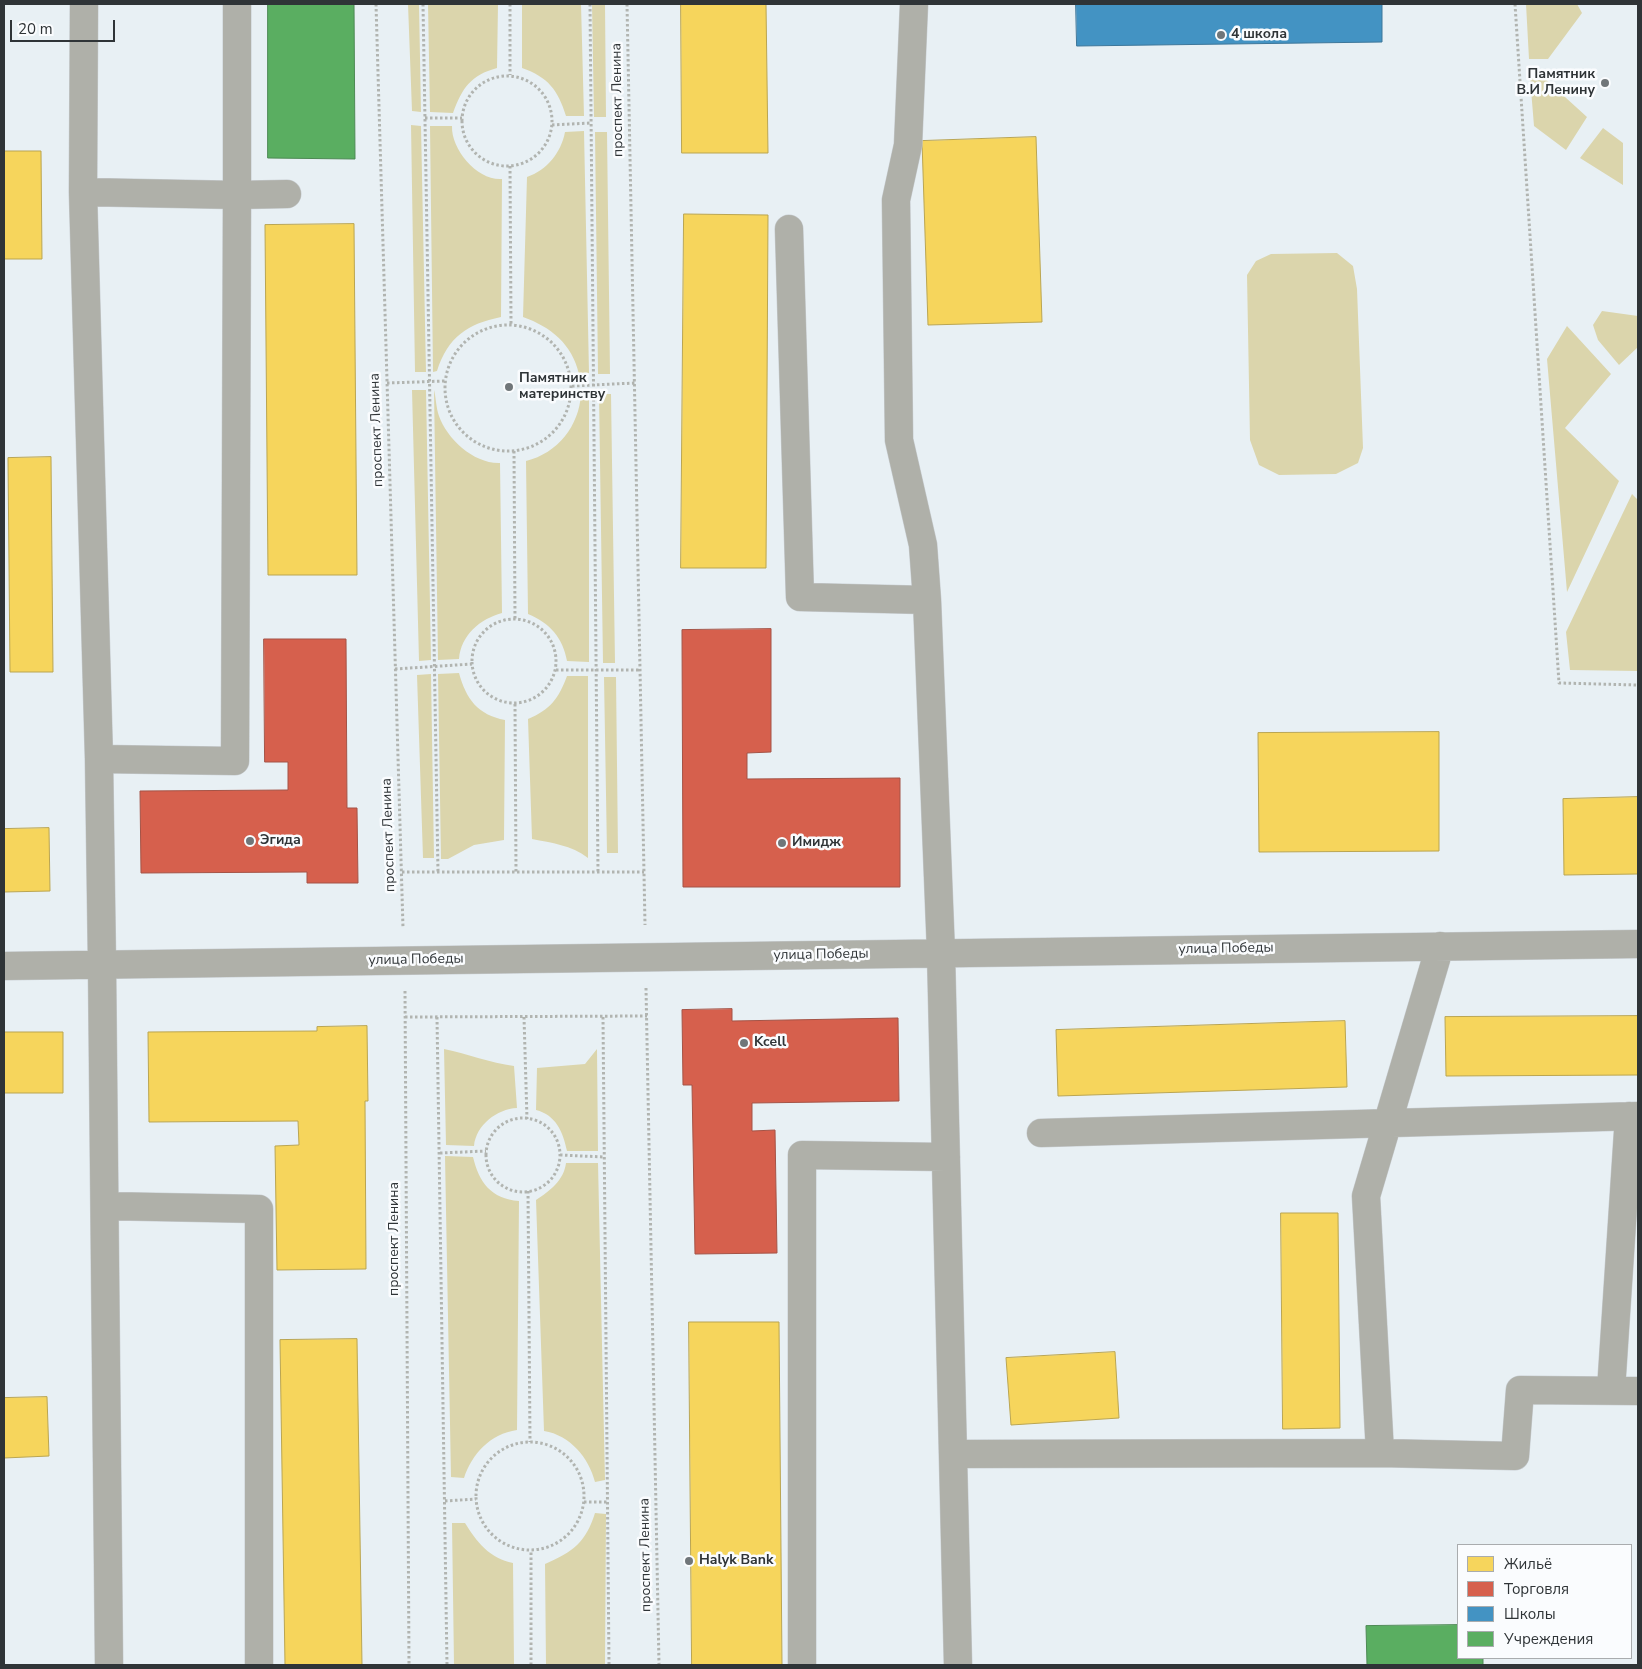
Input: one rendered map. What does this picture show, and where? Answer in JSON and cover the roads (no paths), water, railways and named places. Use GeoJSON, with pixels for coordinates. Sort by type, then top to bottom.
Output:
{"type":"FeatureCollection","features":[{"type":"Feature","properties":{"kind":"street"},"geometry":{"type":"LineString","coordinates":[[84,4],[83,192],[99,759],[109,1665]]}},
{"type":"Feature","properties":{"kind":"street"},"geometry":{"type":"LineString","coordinates":[[99,759],[235,761],[237,4]]}},
{"type":"Feature","properties":{"kind":"street"},"geometry":{"type":"LineString","coordinates":[[914,4],[908,145],[896,200],[899,440],[924,545],[927,600],[941,953],[958,1665]]}},
{"type":"Feature","properties":{"kind":"street"},"geometry":{"type":"LineString","coordinates":[[83,192],[287,194]]}},
{"type":"Feature","properties":{"kind":"street"},"geometry":{"type":"LineString","coordinates":[[789,229],[800,597],[927,600]]}},
{"type":"Feature","properties":{"kind":"street","name":"улица Победы"},"geometry":{"type":"LineString","coordinates":[[4,966],[1638,944]]}},
{"type":"Feature","properties":{"kind":"street"},"geometry":{"type":"LineString","coordinates":[[1380,1453],[1366,1196],[1440,946]]}},
{"type":"Feature","properties":{"kind":"street"},"geometry":{"type":"LineString","coordinates":[[1041,1133],[1634,1116],[1611,1390]]}},
{"type":"Feature","properties":{"kind":"street"},"geometry":{"type":"LineString","coordinates":[[802,1665],[802,1155],[946,1157]]}},
{"type":"Feature","properties":{"kind":"street"},"geometry":{"type":"LineString","coordinates":[[105,1206],[259,1209],[259,1665]]}},
{"type":"Feature","properties":{"kind":"street"},"geometry":{"type":"LineString","coordinates":[[953,1454],[1380,1453],[1515,1456],[1520,1390],[1638,1391]]}},
{"type":"Feature","properties":{"kind":"place","name":"4 школа"},"geometry":{"type":"Point","coordinates":[1221,35]}},
{"type":"Feature","properties":{"kind":"place","name":"Памятник В.И Ленину"},"geometry":{"type":"Point","coordinates":[1605,83]}},
{"type":"Feature","properties":{"kind":"place","name":"Памятник материнству"},"geometry":{"type":"Point","coordinates":[509,387]}},
{"type":"Feature","properties":{"kind":"place","name":"Эгида"},"geometry":{"type":"Point","coordinates":[250,841]}},
{"type":"Feature","properties":{"kind":"place","name":"Имидж"},"geometry":{"type":"Point","coordinates":[782,843]}},
{"type":"Feature","properties":{"kind":"place","name":"Kcell"},"geometry":{"type":"Point","coordinates":[744,1043]}},
{"type":"Feature","properties":{"kind":"place","name":"Halyk Bank"},"geometry":{"type":"Point","coordinates":[689,1561]}}]}
